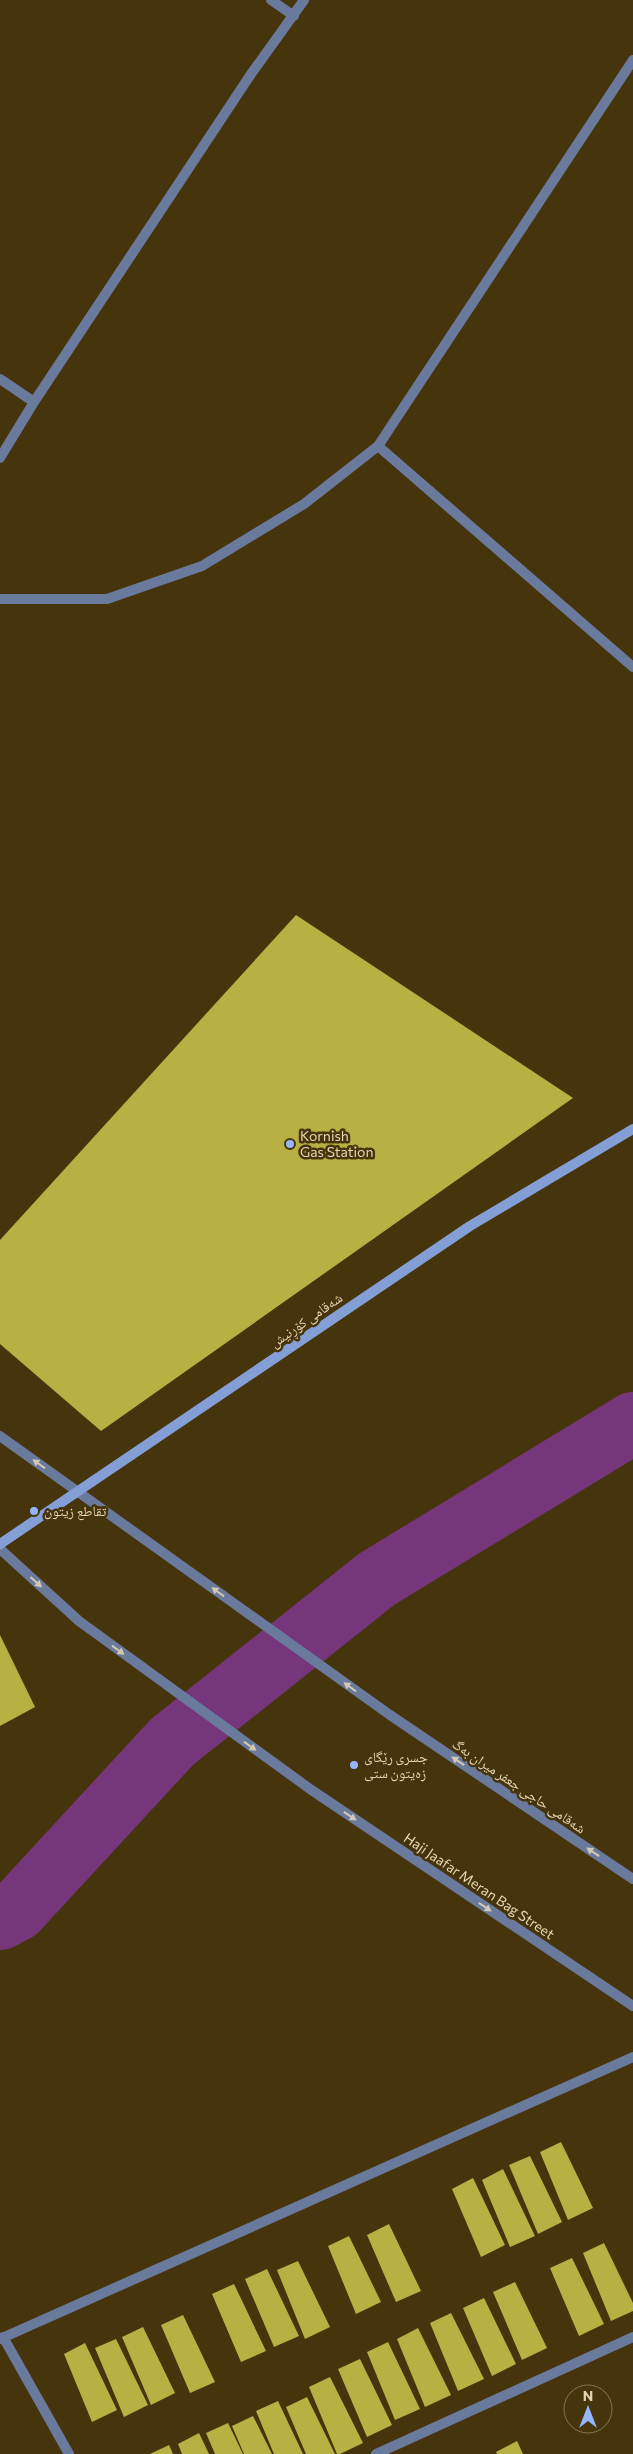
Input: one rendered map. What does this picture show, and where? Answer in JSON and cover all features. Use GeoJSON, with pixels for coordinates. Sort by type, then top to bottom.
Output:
{"type":"FeatureCollection","features":[{"type":"Feature","properties":{"kind":"main road","name":"شەقامی کۆڕنیش"},"geometry":{"type":"LineString","coordinates":[[0,1544],[470,1226],[633,1129]]}},
{"type":"Feature","properties":{"kind":"street"},"geometry":{"type":"LineString","coordinates":[[271,0],[294,16]]}},
{"type":"Feature","properties":{"kind":"street"},"geometry":{"type":"LineString","coordinates":[[0,458],[34,402],[249,77],[304,0]]}},
{"type":"Feature","properties":{"kind":"street"},"geometry":{"type":"LineString","coordinates":[[0,599],[107,598],[202,566],[304,504],[378,446],[633,60]]}},
{"type":"Feature","properties":{"kind":"street"},"geometry":{"type":"LineString","coordinates":[[0,379],[34,402]]}},
{"type":"Feature","properties":{"kind":"street"},"geometry":{"type":"LineString","coordinates":[[378,446],[633,667]]}},
{"type":"Feature","properties":{"kind":"street","name":"شەقامی حاجی جعفر میران بەگ"},"geometry":{"type":"LineString","coordinates":[[0,1436],[390,1715],[633,1879]]}},
{"type":"Feature","properties":{"kind":"street","name":"Haji Jaafar Meran Bag Street"},"geometry":{"type":"LineString","coordinates":[[0,1550],[79,1621],[310,1789],[633,2006]]}},
{"type":"Feature","properties":{"kind":"street"},"geometry":{"type":"LineString","coordinates":[[69,2454],[2,2338],[633,2057]]}},
{"type":"Feature","properties":{"kind":"street"},"geometry":{"type":"LineString","coordinates":[[376,2454],[633,2337]]}},
{"type":"Feature","properties":{"kind":"building"},"geometry":{"type":"Polygon","coordinates":[[[296,915],[573,1098],[101,1431],[0,1344],[0,1240],[296,915]]]}},
{"type":"Feature","properties":{"kind":"building"},"geometry":{"type":"Polygon","coordinates":[[[0,1635],[35,1707],[0,1726],[0,1635]]]}},
{"type":"Feature","properties":{"kind":"building"},"geometry":{"type":"Polygon","coordinates":[[[561,2142],[593,2208],[568,2220],[540,2152],[561,2142]]]}},
{"type":"Feature","properties":{"kind":"building"},"geometry":{"type":"Polygon","coordinates":[[[530,2156],[562,2222],[538,2234],[509,2165],[530,2156]]]}},
{"type":"Feature","properties":{"kind":"building"},"geometry":{"type":"Polygon","coordinates":[[[503,2169],[535,2236],[510,2247],[482,2180],[503,2169]]]}},
{"type":"Feature","properties":{"kind":"building"},"geometry":{"type":"Polygon","coordinates":[[[473,2178],[505,2245],[481,2257],[452,2189],[473,2178]]]}},
{"type":"Feature","properties":{"kind":"building"},"geometry":{"type":"Polygon","coordinates":[[[389,2224],[421,2291],[396,2302],[367,2235],[389,2224]]]}},
{"type":"Feature","properties":{"kind":"building"},"geometry":{"type":"Polygon","coordinates":[[[349,2236],[381,2302],[356,2314],[328,2246],[349,2236]]]}},
{"type":"Feature","properties":{"kind":"building"},"geometry":{"type":"Polygon","coordinates":[[[604,2243],[633,2303],[633,2311],[611,2321],[583,2253],[604,2243]]]}},
{"type":"Feature","properties":{"kind":"building"},"geometry":{"type":"Polygon","coordinates":[[[572,2258],[604,2324],[579,2336],[550,2268],[572,2258]]]}},
{"type":"Feature","properties":{"kind":"building"},"geometry":{"type":"Polygon","coordinates":[[[298,2261],[330,2327],[305,2339],[277,2270],[298,2261]]]}},
{"type":"Feature","properties":{"kind":"building"},"geometry":{"type":"Polygon","coordinates":[[[267,2269],[299,2336],[274,2347],[245,2279],[267,2269]]]}},
{"type":"Feature","properties":{"kind":"building"},"geometry":{"type":"Polygon","coordinates":[[[515,2282],[547,2348],[522,2360],[493,2292],[515,2282]]]}},
{"type":"Feature","properties":{"kind":"building"},"geometry":{"type":"Polygon","coordinates":[[[234,2284],[266,2351],[241,2362],[212,2294],[234,2284]]]}},
{"type":"Feature","properties":{"kind":"building"},"geometry":{"type":"Polygon","coordinates":[[[484,2298],[516,2364],[492,2376],[463,2308],[484,2298]]]}},
{"type":"Feature","properties":{"kind":"building"},"geometry":{"type":"Polygon","coordinates":[[[451,2313],[484,2379],[458,2391],[430,2323],[451,2313]]]}},
{"type":"Feature","properties":{"kind":"building"},"geometry":{"type":"Polygon","coordinates":[[[183,2315],[215,2382],[190,2393],[161,2325],[183,2315]]]}},
{"type":"Feature","properties":{"kind":"building"},"geometry":{"type":"Polygon","coordinates":[[[143,2327],[175,2393],[151,2405],[122,2337],[143,2327]]]}},
{"type":"Feature","properties":{"kind":"building"},"geometry":{"type":"Polygon","coordinates":[[[418,2328],[451,2395],[425,2407],[397,2339],[418,2328]]]}},
{"type":"Feature","properties":{"kind":"building"},"geometry":{"type":"Polygon","coordinates":[[[116,2339],[148,2405],[124,2417],[95,2348],[116,2339]]]}},
{"type":"Feature","properties":{"kind":"building"},"geometry":{"type":"Polygon","coordinates":[[[388,2342],[420,2409],[395,2420],[367,2352],[388,2342]]]}},
{"type":"Feature","properties":{"kind":"building"},"geometry":{"type":"Polygon","coordinates":[[[85,2343],[117,2410],[92,2422],[64,2354],[85,2343]]]}},
{"type":"Feature","properties":{"kind":"building"},"geometry":{"type":"Polygon","coordinates":[[[360,2359],[392,2425],[367,2437],[338,2369],[360,2359]]]}},
{"type":"Feature","properties":{"kind":"building"},"geometry":{"type":"Polygon","coordinates":[[[330,2377],[363,2443],[340,2454],[337,2454],[309,2387],[330,2377]]]}},
{"type":"Feature","properties":{"kind":"building"},"geometry":{"type":"Polygon","coordinates":[[[307,2397],[335,2454],[306,2454],[286,2407],[307,2397]]]}},
{"type":"Feature","properties":{"kind":"building"},"geometry":{"type":"Polygon","coordinates":[[[278,2401],[303,2454],[274,2454],[256,2411],[278,2401]]]}},
{"type":"Feature","properties":{"kind":"building"},"geometry":{"type":"Polygon","coordinates":[[[253,2416],[272,2454],[244,2454],[232,2426],[253,2416]]]}},
{"type":"Feature","properties":{"kind":"building"},"geometry":{"type":"Polygon","coordinates":[[[228,2423],[243,2454],[215,2454],[206,2433],[228,2423]]]}},
{"type":"Feature","properties":{"kind":"building"},"geometry":{"type":"Polygon","coordinates":[[[199,2433],[209,2454],[182,2454],[178,2444],[199,2433]]]}},
{"type":"Feature","properties":{"kind":"building"},"geometry":{"type":"Polygon","coordinates":[[[517,2441],[523,2454],[497,2454],[496,2452],[517,2441]]]}},
{"type":"Feature","properties":{"kind":"building"},"geometry":{"type":"Polygon","coordinates":[[[169,2445],[173,2454],[150,2454],[169,2445]]]}},
{"type":"Feature","properties":{"kind":"waterway"},"geometry":{"type":"LineString","coordinates":[[0,1919],[17,1910],[172,1742],[377,1579],[633,1423]]}},
{"type":"Feature","properties":{"kind":"place","name":"Kornish Gas Station"},"geometry":{"type":"Point","coordinates":[290,1144]}},
{"type":"Feature","properties":{"kind":"place","name":"تقاطع زيتون"},"geometry":{"type":"Point","coordinates":[34,1511]}},
{"type":"Feature","properties":{"kind":"place","name":"جسری رێگای زەیتون ستی"},"geometry":{"type":"Point","coordinates":[354,1765]}}]}
